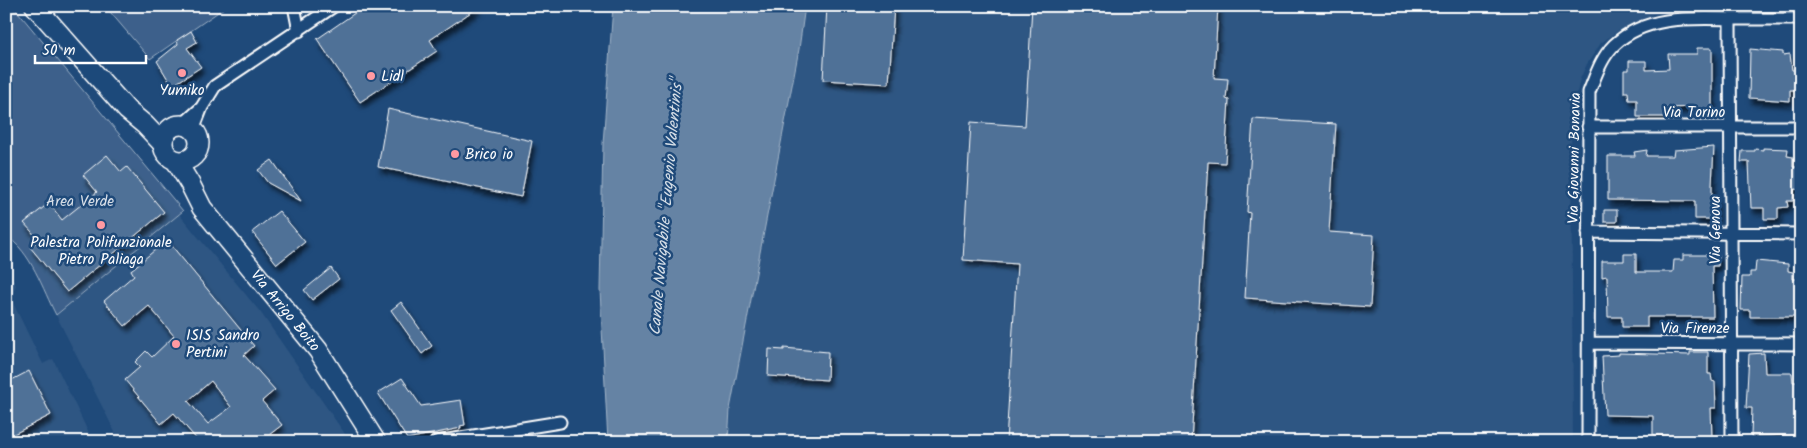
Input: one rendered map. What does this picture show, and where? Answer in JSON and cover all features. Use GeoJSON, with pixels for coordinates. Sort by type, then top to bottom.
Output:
{"type":"FeatureCollection","features":[{"type":"Feature","properties":{"kind":"main road"},"geometry":{"type":"LineString","coordinates":[[35,6],[127,110],[145,125],[176,133],[197,135],[198,147],[196,153],[181,161]]}},
{"type":"Feature","properties":{"kind":"main road","name":"Via Arrigo Boito"},"geometry":{"type":"LineString","coordinates":[[176,133],[166,154],[181,161],[202,208],[318,350],[376,442]]}},
{"type":"Feature","properties":{"kind":"street"},"geometry":{"type":"LineString","coordinates":[[294,6],[299,31]]}},
{"type":"Feature","properties":{"kind":"street"},"geometry":{"type":"LineString","coordinates":[[176,133],[202,107],[215,86],[334,6]]}},
{"type":"Feature","properties":{"kind":"street","name":"Via Giovanni Bonavia"},"geometry":{"type":"LineString","coordinates":[[1588,442],[1590,343],[1588,232],[1589,92],[1600,63],[1615,44],[1632,33],[1652,24],[1695,18],[1801,20]]}},
{"type":"Feature","properties":{"kind":"street","name":"Via Genova"},"geometry":{"type":"LineString","coordinates":[[1730,19],[1732,442]]}},
{"type":"Feature","properties":{"kind":"street","name":"Via Torino"},"geometry":{"type":"LineString","coordinates":[[1588,127],[1801,127]]}},
{"type":"Feature","properties":{"kind":"street"},"geometry":{"type":"LineString","coordinates":[[1588,232],[1801,234]]}},
{"type":"Feature","properties":{"kind":"street","name":"Via Firenze"},"geometry":{"type":"LineString","coordinates":[[1590,343],[1801,344]]}},
{"type":"Feature","properties":{"kind":"street"},"geometry":{"type":"LineString","coordinates":[[436,442],[560,422]]}},
{"type":"Feature","properties":{"kind":"shaded area"},"geometry":{"type":"Polygon","coordinates":[[[805,6],[1801,6],[1801,8],[1781,11],[1685,8],[1655,13],[1621,29],[1601,43],[1587,64],[1580,79],[1571,120],[1573,442],[728,442],[730,409],[799,49],[805,6]]]}},
{"type":"Feature","properties":{"kind":"shaded area","name":"ISIS Sandro Pertini"},"geometry":{"type":"Polygon","coordinates":[[[179,214],[261,313],[345,434],[340,442],[120,442],[56,315],[179,214]]]}},
{"type":"Feature","properties":{"kind":"shaded area"},"geometry":{"type":"Polygon","coordinates":[[[6,268],[16,285],[11,299],[43,364],[53,359],[93,442],[6,442],[6,268]]]}},
{"type":"Feature","properties":{"kind":"green space","name":"Area Verde"},"geometry":{"type":"Polygon","coordinates":[[[6,6],[13,6],[183,211],[56,315],[23,251],[6,236],[6,6]]]}},
{"type":"Feature","properties":{"kind":"green space"},"geometry":{"type":"Polygon","coordinates":[[[105,6],[227,6],[150,59],[105,6]]]}},
{"type":"Feature","properties":{"kind":"water","name":"Canale Navigabile \"Eugenio Valentinis\""},"geometry":{"type":"Polygon","coordinates":[[[613,6],[805,6],[799,49],[730,409],[728,442],[608,442],[600,290],[603,144],[613,6]]]}},
{"type":"Feature","properties":{"kind":"building","name":"Lidl"},"geometry":{"type":"Polygon","coordinates":[[[365,6],[480,6],[430,40],[437,51],[360,102],[317,39],[365,6]]]}},
{"type":"Feature","properties":{"kind":"building"},"geometry":{"type":"Polygon","coordinates":[[[827,6],[894,6],[889,84],[823,80],[827,6]]]}},
{"type":"Feature","properties":{"kind":"building"},"geometry":{"type":"Polygon","coordinates":[[[1032,6],[1218,6],[1214,78],[1228,79],[1226,99],[1229,100],[1225,163],[1208,162],[1191,442],[1006,442],[1017,264],[963,260],[971,122],[1025,126],[1032,6]]]}},
{"type":"Feature","properties":{"kind":"building"},"geometry":{"type":"Polygon","coordinates":[[[191,31],[197,42],[187,48],[201,67],[172,86],[157,61],[178,44],[177,40],[191,31]]]}},
{"type":"Feature","properties":{"kind":"building"},"geometry":{"type":"Polygon","coordinates":[[[1697,48],[1712,48],[1712,110],[1699,109],[1699,107],[1667,108],[1667,117],[1637,117],[1637,100],[1629,100],[1628,92],[1624,92],[1624,70],[1629,70],[1629,61],[1646,61],[1646,70],[1669,69],[1668,54],[1697,54],[1697,48]]]}},
{"type":"Feature","properties":{"kind":"building"},"geometry":{"type":"Polygon","coordinates":[[[1750,49],[1783,52],[1783,55],[1790,54],[1792,70],[1801,70],[1801,90],[1790,90],[1790,101],[1749,98],[1750,49]]]}},
{"type":"Feature","properties":{"kind":"building","name":"Brico io"},"geometry":{"type":"Polygon","coordinates":[[[388,109],[532,141],[521,197],[378,167],[388,109]]]}},
{"type":"Feature","properties":{"kind":"building"},"geometry":{"type":"Polygon","coordinates":[[[1253,119],[1336,124],[1329,232],[1374,235],[1370,307],[1245,298],[1250,213],[1247,212],[1253,119]]]}},
{"type":"Feature","properties":{"kind":"building"},"geometry":{"type":"Polygon","coordinates":[[[1714,147],[1712,196],[1715,196],[1716,219],[1695,219],[1695,201],[1608,200],[1608,156],[1635,156],[1634,152],[1647,150],[1646,156],[1673,156],[1674,150],[1714,147]]]}},
{"type":"Feature","properties":{"kind":"building"},"geometry":{"type":"Polygon","coordinates":[[[1763,148],[1788,149],[1787,156],[1793,157],[1793,167],[1801,167],[1801,190],[1794,189],[1793,201],[1787,201],[1788,207],[1778,208],[1778,219],[1764,219],[1764,208],[1751,208],[1749,162],[1741,162],[1742,151],[1763,150],[1763,148]]]}},
{"type":"Feature","properties":{"kind":"building","name":"Palestra Polifunzionale Pietro Paliaga"},"geometry":{"type":"Polygon","coordinates":[[[107,155],[121,172],[127,167],[164,212],[67,292],[30,247],[39,240],[24,223],[49,203],[62,220],[97,192],[83,175],[107,155]]]}},
{"type":"Feature","properties":{"kind":"building"},"geometry":{"type":"Polygon","coordinates":[[[272,160],[301,201],[268,183],[258,170],[272,160]]]}},
{"type":"Feature","properties":{"kind":"building"},"geometry":{"type":"Polygon","coordinates":[[[1604,210],[1617,210],[1617,222],[1604,222],[1604,210]]]}},
{"type":"Feature","properties":{"kind":"building"},"geometry":{"type":"Polygon","coordinates":[[[279,211],[305,242],[277,264],[252,232],[279,211]]]}},
{"type":"Feature","properties":{"kind":"building"},"geometry":{"type":"Polygon","coordinates":[[[167,240],[254,346],[244,355],[275,390],[262,401],[282,425],[269,435],[275,442],[199,442],[174,413],[161,424],[125,380],[140,367],[135,362],[146,351],[152,357],[174,336],[149,306],[125,326],[104,301],[134,275],[131,270],[167,240]],[[211,381],[188,401],[208,424],[231,407],[211,381]]]}},
{"type":"Feature","properties":{"kind":"building"},"geometry":{"type":"Polygon","coordinates":[[[1624,254],[1636,254],[1636,272],[1673,272],[1674,260],[1683,260],[1683,255],[1719,255],[1718,266],[1712,266],[1713,317],[1647,317],[1647,327],[1622,327],[1622,317],[1608,317],[1607,276],[1602,277],[1602,261],[1624,261],[1624,254]]]}},
{"type":"Feature","properties":{"kind":"building"},"geometry":{"type":"Polygon","coordinates":[[[1756,261],[1788,264],[1788,271],[1793,272],[1793,279],[1801,279],[1801,317],[1750,317],[1750,310],[1741,310],[1742,277],[1750,277],[1750,272],[1755,272],[1756,261]]]}},
{"type":"Feature","properties":{"kind":"building"},"geometry":{"type":"Polygon","coordinates":[[[331,268],[339,279],[312,300],[304,290],[331,268]]]}},
{"type":"Feature","properties":{"kind":"building"},"geometry":{"type":"Polygon","coordinates":[[[401,302],[432,346],[422,354],[391,310],[401,302]]]}},
{"type":"Feature","properties":{"kind":"building"},"geometry":{"type":"Polygon","coordinates":[[[784,348],[828,352],[827,380],[768,376],[769,349],[784,350],[784,348]]]}},
{"type":"Feature","properties":{"kind":"building"},"geometry":{"type":"Polygon","coordinates":[[[1690,352],[1708,352],[1708,374],[1711,374],[1712,381],[1715,382],[1716,408],[1711,408],[1712,438],[1653,435],[1653,416],[1605,415],[1602,356],[1619,355],[1619,353],[1690,355],[1690,352]]]}},
{"type":"Feature","properties":{"kind":"building"},"geometry":{"type":"Polygon","coordinates":[[[1764,353],[1765,373],[1792,373],[1793,382],[1797,382],[1797,422],[1801,422],[1801,435],[1751,436],[1752,408],[1746,408],[1749,354],[1764,353]]]}},
{"type":"Feature","properties":{"kind":"building"},"geometry":{"type":"Polygon","coordinates":[[[29,371],[51,415],[6,438],[6,383],[29,371]]]}},
{"type":"Feature","properties":{"kind":"building"},"geometry":{"type":"Polygon","coordinates":[[[402,378],[421,406],[461,400],[465,425],[460,426],[461,428],[407,439],[378,393],[402,378]]]}},
{"type":"Feature","properties":{"kind":"place","name":"Yumiko"},"geometry":{"type":"Point","coordinates":[182,73]}},
{"type":"Feature","properties":{"kind":"place","name":"Lidl"},"geometry":{"type":"Point","coordinates":[371,76]}},
{"type":"Feature","properties":{"kind":"place","name":"Brico io"},"geometry":{"type":"Point","coordinates":[455,154]}},
{"type":"Feature","properties":{"kind":"place","name":"Palestra Polifunzionale Pietro Paliaga"},"geometry":{"type":"Point","coordinates":[101,225]}},
{"type":"Feature","properties":{"kind":"place","name":"ISIS Sandro Pertini"},"geometry":{"type":"Point","coordinates":[176,344]}}]}
